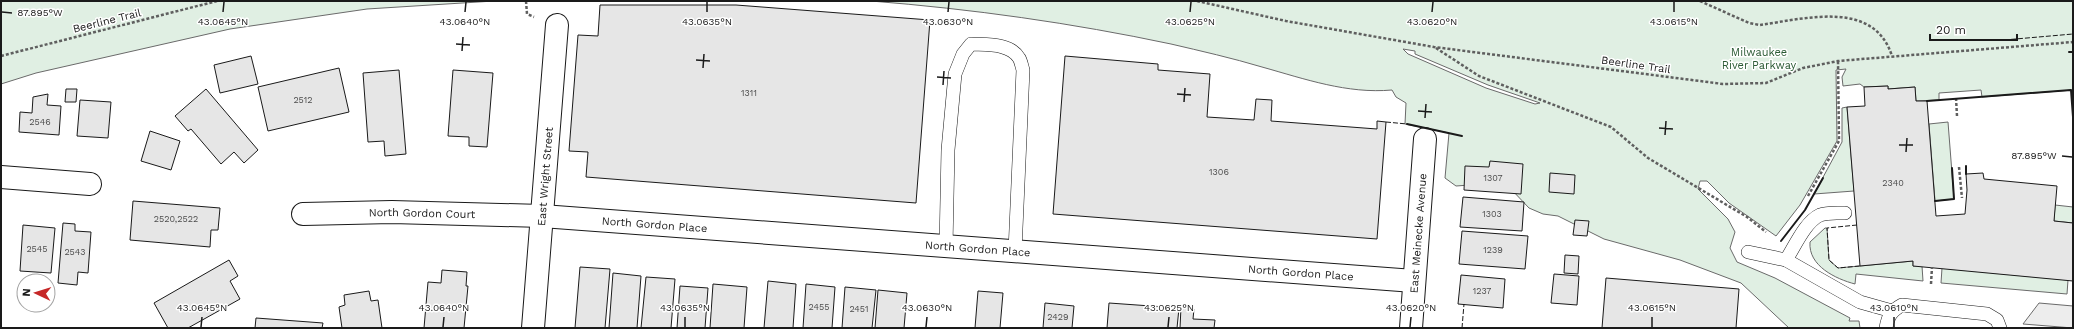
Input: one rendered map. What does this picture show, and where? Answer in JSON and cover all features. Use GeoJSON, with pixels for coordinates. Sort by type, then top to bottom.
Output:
{"type":"FeatureCollection","features":[{"type":"Feature","properties":{"kind":"street","name":"East Wright Street"},"geometry":{"type":"LineString","coordinates":[[533,328],[557,26]]}},
{"type":"Feature","properties":{"kind":"street","name":"East Meinecke Avenue"},"geometry":{"type":"LineString","coordinates":[[1411,328],[1425,139]]}},
{"type":"Feature","properties":{"kind":"street"},"geometry":{"type":"LineString","coordinates":[[1,177],[90,184]]}},
{"type":"Feature","properties":{"kind":"street","name":"North Gordon Court"},"geometry":{"type":"LineString","coordinates":[[303,214],[392,212],[542,216]]}},
{"type":"Feature","properties":{"kind":"street","name":"North Gordon Place"},"geometry":{"type":"LineString","coordinates":[[542,216],[1414,281]]}},
{"type":"Feature","properties":{"kind":"lane"},"geometry":{"type":"LineString","coordinates":[[946,246],[948,150],[955,74],[963,54],[971,44],[1008,48],[1020,58],[1023,70],[1015,251]]}},
{"type":"Feature","properties":{"kind":"lane"},"geometry":{"type":"LineString","coordinates":[[1786,260],[1807,227],[1814,219],[1822,215],[1845,213]]}},
{"type":"Feature","properties":{"kind":"lane"},"geometry":{"type":"LineString","coordinates":[[1748,252],[1786,260],[1860,302],[1892,311]]}},
{"type":"Feature","properties":{"kind":"lane"},"geometry":{"type":"LineString","coordinates":[[1886,328],[1887,320],[1892,311],[1902,305],[1987,314],[1996,320],[2000,328]]}},
{"type":"Feature","properties":{"kind":"path","name":"Beerline Trail"},"geometry":{"type":"LineString","coordinates":[[1,56],[217,1]]}},
{"type":"Feature","properties":{"kind":"path","name":"Beerline Trail"},"geometry":{"type":"LineString","coordinates":[[1197,1],[1286,21],[1434,47],[1696,82],[1736,85],[1766,83],[1803,68],[1838,61],[2073,42]]}},
{"type":"Feature","properties":{"kind":"path"},"geometry":{"type":"LineString","coordinates":[[1700,1],[1749,23],[1760,25],[1837,12]]}},
{"type":"Feature","properties":{"kind":"path"},"geometry":{"type":"LineString","coordinates":[[1865,20],[1884,36],[1892,56]]}},
{"type":"Feature","properties":{"kind":"path"},"geometry":{"type":"LineString","coordinates":[[1434,47],[1479,76],[1611,127],[1648,158],[1747,217],[1776,240],[1786,260]]}},
{"type":"Feature","properties":{"kind":"path"},"geometry":{"type":"LineString","coordinates":[[1818,181],[1839,141],[1838,61]]}},
{"type":"Feature","properties":{"kind":"path"},"geometry":{"type":"LineString","coordinates":[[1956,98],[1957,116]]}},
{"type":"Feature","properties":{"kind":"path"},"geometry":{"type":"LineString","coordinates":[[1959,167],[1962,198]]}},
{"type":"Feature","properties":{"kind":"path"},"geometry":{"type":"LineString","coordinates":[[1931,284],[1932,267]]}},
{"type":"Feature","properties":{"kind":"green space"},"geometry":{"type":"Polygon","coordinates":[[[1,1],[494,1],[367,9],[230,29],[36,73],[1,84],[1,1]]]}},
{"type":"Feature","properties":{"kind":"green space","name":"Milwaukee River Parkway"},"geometry":{"type":"Polygon","coordinates":[[[871,1],[2073,1],[2073,90],[1982,97],[1981,90],[1939,93],[1939,100],[1916,101],[1915,87],[1888,89],[1888,86],[1864,87],[1860,84],[1843,86],[1842,77],[1846,69],[1836,70],[1837,141],[1800,205],[1776,236],[1729,203],[1707,181],[1700,181],[1698,189],[1728,219],[1735,232],[1730,248],[1737,262],[1775,278],[1850,318],[1849,321],[1859,321],[1860,328],[1789,328],[1741,283],[1680,260],[1604,239],[1558,216],[1543,214],[1529,208],[1510,188],[1497,183],[1456,186],[1445,178],[1449,133],[1405,124],[1406,103],[1396,97],[1392,90],[1375,91],[1342,88],[1205,52],[1134,36],[1059,23],[909,4],[871,1]],[[1403,49],[1408,54],[1486,88],[1535,104],[1540,103],[1488,85],[1415,54],[1415,51],[1403,49]]]}},
{"type":"Feature","properties":{"kind":"green space"},"geometry":{"type":"Polygon","coordinates":[[[1847,107],[1854,191],[1814,194],[1842,142],[1842,108],[1847,107]]]}},
{"type":"Feature","properties":{"kind":"green space"},"geometry":{"type":"Polygon","coordinates":[[[1948,122],[1954,199],[1935,201],[1929,124],[1948,122]]]}},
{"type":"Feature","properties":{"kind":"green space"},"geometry":{"type":"Polygon","coordinates":[[[2055,205],[2073,207],[2073,223],[2054,221],[2055,205]]]}},
{"type":"Feature","properties":{"kind":"green space"},"geometry":{"type":"Polygon","coordinates":[[[1825,228],[1827,228],[1829,260],[1838,268],[1913,261],[1913,266],[1922,266],[1923,281],[1856,274],[1855,284],[1832,275],[1818,265],[1811,250],[1810,242],[1825,228]]]}},
{"type":"Feature","properties":{"kind":"green space"},"geometry":{"type":"Polygon","coordinates":[[[1942,268],[2068,280],[2067,294],[1941,283],[1942,268]]]}},
{"type":"Feature","properties":{"kind":"shaded area"},"geometry":{"type":"Polygon","coordinates":[[[2039,303],[2073,306],[2073,328],[2023,324],[2039,303]]]}},
{"type":"Feature","properties":{"kind":"building"},"geometry":{"type":"Polygon","coordinates":[[[600,5],[736,5],[930,20],[916,203],[586,177],[588,152],[569,151],[578,35],[598,36],[600,5]]]}},
{"type":"Feature","properties":{"kind":"building"},"geometry":{"type":"Polygon","coordinates":[[[251,56],[258,84],[220,93],[214,65],[251,56]]]}},
{"type":"Feature","properties":{"kind":"building"},"geometry":{"type":"Polygon","coordinates":[[[1065,56],[1158,64],[1158,70],[1210,74],[1207,117],[1254,120],[1256,99],[1272,100],[1271,121],[1377,129],[1377,121],[1386,122],[1377,239],[1053,214],[1065,56]]]}},
{"type":"Feature","properties":{"kind":"building"},"geometry":{"type":"Polygon","coordinates":[[[339,68],[349,112],[268,131],[258,87],[339,68]]]}},
{"type":"Feature","properties":{"kind":"building"},"geometry":{"type":"Polygon","coordinates":[[[399,70],[406,154],[385,156],[384,141],[368,142],[363,73],[399,70]]]}},
{"type":"Feature","properties":{"kind":"building"},"geometry":{"type":"Polygon","coordinates":[[[453,70],[493,73],[487,147],[469,146],[469,137],[448,136],[453,70]]]}},
{"type":"Feature","properties":{"kind":"building"},"geometry":{"type":"Polygon","coordinates":[[[1888,86],[1888,89],[1915,87],[1916,101],[1927,101],[1936,216],[1965,214],[1967,190],[1966,174],[1983,173],[1984,179],[2057,186],[2054,221],[2073,223],[2073,281],[1913,266],[1913,261],[1860,266],[1847,107],[1865,106],[1864,87],[1888,86]]]}},
{"type":"Feature","properties":{"kind":"building"},"geometry":{"type":"Polygon","coordinates":[[[66,89],[77,89],[76,102],[65,102],[66,89]]]}},
{"type":"Feature","properties":{"kind":"building"},"geometry":{"type":"Polygon","coordinates":[[[206,89],[258,150],[244,163],[234,152],[221,164],[191,129],[188,131],[175,116],[206,89]]]}},
{"type":"Feature","properties":{"kind":"building"},"geometry":{"type":"Polygon","coordinates":[[[48,94],[47,105],[61,106],[59,135],[19,132],[20,112],[32,113],[33,97],[48,94]]]}},
{"type":"Feature","properties":{"kind":"building"},"geometry":{"type":"Polygon","coordinates":[[[80,100],[111,102],[108,138],[77,136],[80,100]]]}},
{"type":"Feature","properties":{"kind":"building"},"geometry":{"type":"Polygon","coordinates":[[[150,131],[180,141],[171,170],[141,161],[150,131]]]}},
{"type":"Feature","properties":{"kind":"building"},"geometry":{"type":"Polygon","coordinates":[[[1490,161],[1523,164],[1521,194],[1464,190],[1465,166],[1489,167],[1490,161]]]}},
{"type":"Feature","properties":{"kind":"building"},"geometry":{"type":"Polygon","coordinates":[[[1550,173],[1575,175],[1574,194],[1549,192],[1550,173]]]}},
{"type":"Feature","properties":{"kind":"building"},"geometry":{"type":"Polygon","coordinates":[[[1463,197],[1524,202],[1522,231],[1460,227],[1463,197]]]}},
{"type":"Feature","properties":{"kind":"building"},"geometry":{"type":"Polygon","coordinates":[[[133,201],[220,208],[218,230],[211,230],[210,247],[130,240],[133,201]]]}},
{"type":"Feature","properties":{"kind":"building"},"geometry":{"type":"Polygon","coordinates":[[[1575,220],[1589,221],[1587,236],[1573,235],[1575,220]]]}},
{"type":"Feature","properties":{"kind":"building"},"geometry":{"type":"Polygon","coordinates":[[[63,223],[75,224],[75,231],[91,232],[88,273],[78,272],[77,285],[58,283],[63,223]]]}},
{"type":"Feature","properties":{"kind":"building"},"geometry":{"type":"Polygon","coordinates":[[[23,225],[55,228],[51,273],[20,271],[23,225]]]}},
{"type":"Feature","properties":{"kind":"building"},"geometry":{"type":"Polygon","coordinates":[[[1462,231],[1528,236],[1525,269],[1459,264],[1462,231]]]}},
{"type":"Feature","properties":{"kind":"building"},"geometry":{"type":"Polygon","coordinates":[[[1565,255],[1579,256],[1578,274],[1564,273],[1565,255]]]}},
{"type":"Feature","properties":{"kind":"building"},"geometry":{"type":"Polygon","coordinates":[[[229,260],[238,276],[230,281],[240,299],[188,328],[168,328],[154,303],[229,260]]]}},
{"type":"Feature","properties":{"kind":"building"},"geometry":{"type":"Polygon","coordinates":[[[580,267],[610,269],[605,328],[575,328],[580,267]]]}},
{"type":"Feature","properties":{"kind":"building"},"geometry":{"type":"Polygon","coordinates":[[[442,270],[467,272],[466,286],[468,286],[464,328],[424,328],[428,282],[441,283],[442,270]]]}},
{"type":"Feature","properties":{"kind":"building"},"geometry":{"type":"Polygon","coordinates":[[[613,273],[641,276],[637,328],[609,328],[613,273]]]}},
{"type":"Feature","properties":{"kind":"building"},"geometry":{"type":"Polygon","coordinates":[[[1554,274],[1579,276],[1577,305],[1551,303],[1554,274]]]}},
{"type":"Feature","properties":{"kind":"building"},"geometry":{"type":"Polygon","coordinates":[[[1461,275],[1505,279],[1503,308],[1458,304],[1461,275]]]}},
{"type":"Feature","properties":{"kind":"building"},"geometry":{"type":"Polygon","coordinates":[[[646,277],[675,279],[671,328],[641,328],[646,277]]]}},
{"type":"Feature","properties":{"kind":"building"},"geometry":{"type":"Polygon","coordinates":[[[1606,278],[1739,289],[1736,328],[1602,328],[1606,278]]]}},
{"type":"Feature","properties":{"kind":"building"},"geometry":{"type":"Polygon","coordinates":[[[768,281],[796,284],[793,328],[764,328],[768,281]]]}},
{"type":"Feature","properties":{"kind":"building"},"geometry":{"type":"Polygon","coordinates":[[[713,284],[747,287],[744,328],[710,328],[713,284]]]}},
{"type":"Feature","properties":{"kind":"building"},"geometry":{"type":"Polygon","coordinates":[[[806,284],[835,287],[832,328],[803,328],[806,284]]]}},
{"type":"Feature","properties":{"kind":"building"},"geometry":{"type":"Polygon","coordinates":[[[680,286],[708,288],[705,328],[677,328],[680,286]]]}},
{"type":"Feature","properties":{"kind":"building"},"geometry":{"type":"Polygon","coordinates":[[[845,287],[876,290],[872,328],[842,328],[845,287]]]}},
{"type":"Feature","properties":{"kind":"building"},"geometry":{"type":"Polygon","coordinates":[[[878,290],[907,293],[904,328],[875,328],[878,290]]]}},
{"type":"Feature","properties":{"kind":"building"},"geometry":{"type":"Polygon","coordinates":[[[369,291],[371,301],[378,300],[382,328],[342,328],[339,307],[345,305],[344,295],[369,291]]]}},
{"type":"Feature","properties":{"kind":"building"},"geometry":{"type":"Polygon","coordinates":[[[978,291],[1003,293],[1000,328],[975,328],[978,291]]]}},
{"type":"Feature","properties":{"kind":"building"},"geometry":{"type":"Polygon","coordinates":[[[1045,303],[1074,306],[1072,328],[1043,328],[1045,303]]]}},
{"type":"Feature","properties":{"kind":"building"},"geometry":{"type":"Polygon","coordinates":[[[1109,303],[1179,308],[1177,328],[1107,328],[1109,303]]]}},
{"type":"Feature","properties":{"kind":"building"},"geometry":{"type":"Polygon","coordinates":[[[1181,307],[1194,309],[1193,319],[1215,320],[1214,328],[1180,328],[1181,307]]]}},
{"type":"Feature","properties":{"kind":"building"},"geometry":{"type":"Polygon","coordinates":[[[256,318],[323,323],[322,328],[255,328],[256,318]]]}},
{"type":"Feature","properties":{"kind":"fence"},"geometry":{"type":"LineString","coordinates":[[2004,40],[2073,34]]}},
{"type":"Feature","properties":{"kind":"fence"},"geometry":{"type":"LineString","coordinates":[[1386,122],[1407,124]]}},
{"type":"Feature","properties":{"kind":"fence"},"geometry":{"type":"LineString","coordinates":[[1857,225],[1827,228],[1829,260],[1838,268],[1860,266]]}},
{"type":"Feature","properties":{"kind":"fence"},"geometry":{"type":"LineString","coordinates":[[1462,328],[1464,304]]}},
{"type":"Feature","properties":{"kind":"wall"},"geometry":{"type":"LineString","coordinates":[[1927,101],[2071,90],[2073,117]]}},
{"type":"Feature","properties":{"kind":"wall"},"geometry":{"type":"LineString","coordinates":[[1407,124],[1462,136]]}},
{"type":"Feature","properties":{"kind":"wall"},"geometry":{"type":"LineString","coordinates":[[1966,166],[1966,174]]}},
{"type":"Feature","properties":{"kind":"wall"},"geometry":{"type":"LineString","coordinates":[[1935,201],[1954,199],[1952,168]]}},
{"type":"Feature","properties":{"kind":"wall"},"geometry":{"type":"LineString","coordinates":[[1781,241],[1805,210],[1823,178]]}}]}
